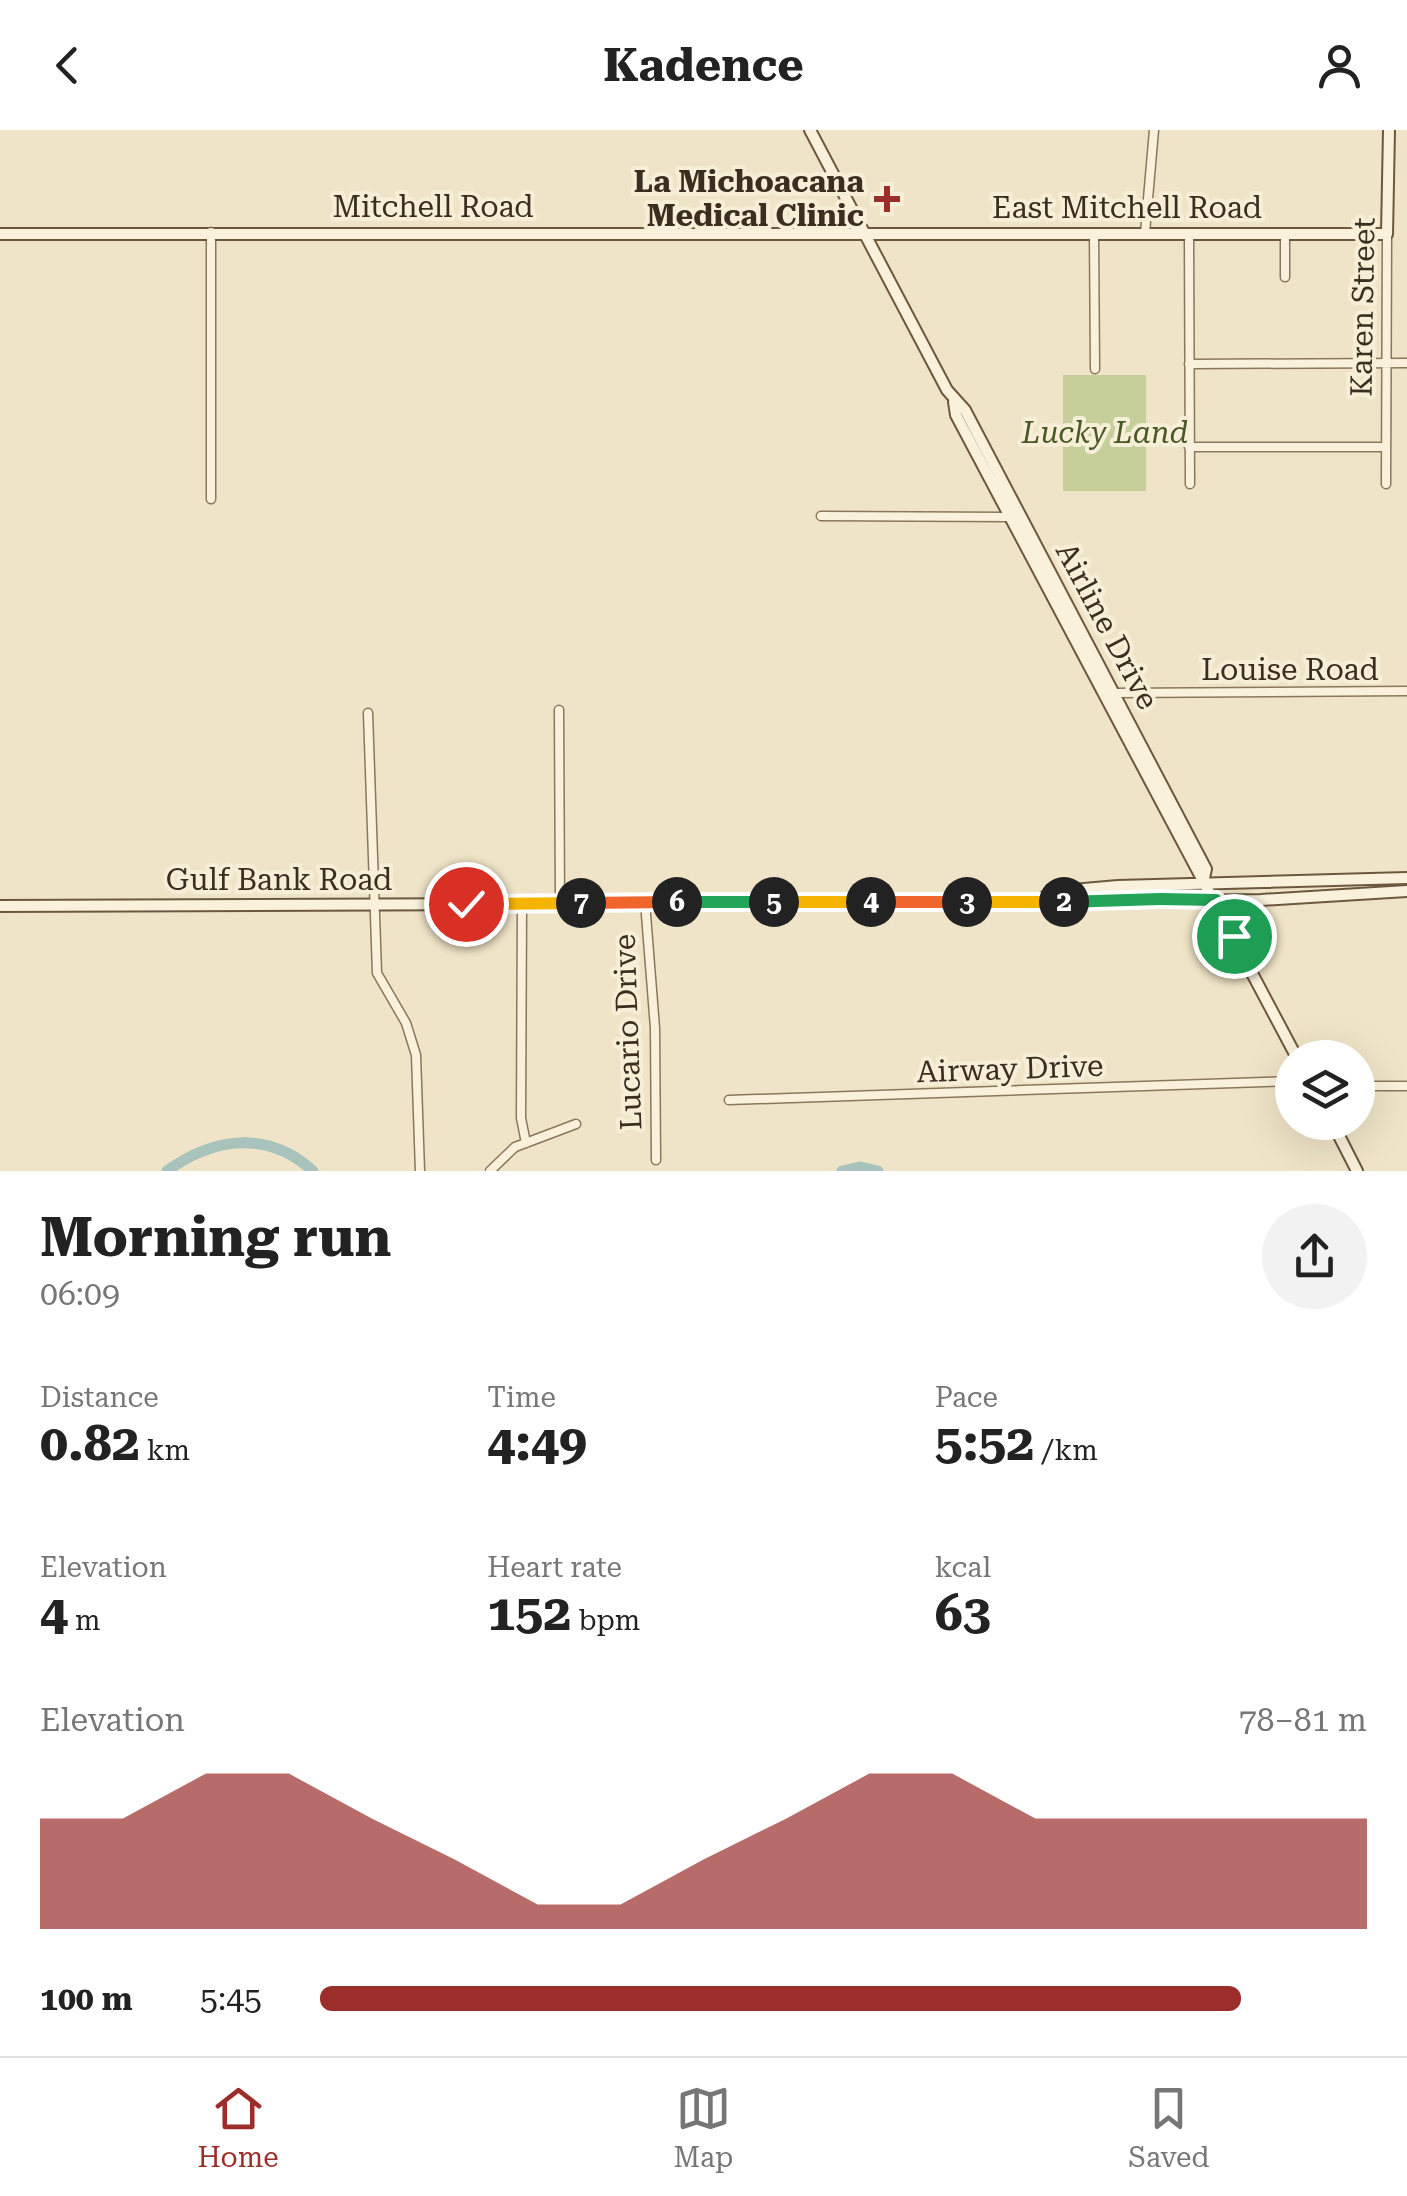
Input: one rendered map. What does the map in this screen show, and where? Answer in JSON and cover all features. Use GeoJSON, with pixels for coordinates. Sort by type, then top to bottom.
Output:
{"type":"FeatureCollection","features":[{"type":"Feature","properties":{"kind":"main road","name":"Airline Drive"},"geometry":{"type":"LineString","coordinates":[[810,130],[954,402],[956,415],[1008,517],[1196,873],[1207,882]]}},
{"type":"Feature","properties":{"kind":"main road","name":"Karen Street"},"geometry":{"type":"LineString","coordinates":[[1387,234],[1389,130]]}},
{"type":"Feature","properties":{"kind":"main road","name":"Mitchell Road"},"geometry":{"type":"LineString","coordinates":[[0,234],[866,232]]}},
{"type":"Feature","properties":{"kind":"main road","name":"East Mitchell Road"},"geometry":{"type":"LineString","coordinates":[[866,232],[1387,234]]}},
{"type":"Feature","properties":{"kind":"main road","name":"Airline Drive"},"geometry":{"type":"LineString","coordinates":[[954,402],[964,410],[1114,693],[1206,869],[1207,882],[1288,1040]]}},
{"type":"Feature","properties":{"kind":"main road"},"geometry":{"type":"LineString","coordinates":[[1008,517],[1014,503]]}},
{"type":"Feature","properties":{"kind":"main road","name":"Gulf Bank Road"},"geometry":{"type":"LineString","coordinates":[[1038,899],[1061,890],[1118,886],[1407,878]]}},
{"type":"Feature","properties":{"kind":"main road","name":"Gulf Bank Road"},"geometry":{"type":"LineString","coordinates":[[0,906],[1216,900],[1407,892]]}},
{"type":"Feature","properties":{"kind":"main road"},"geometry":{"type":"LineString","coordinates":[[1341,1140],[1357,1171]]}},
{"type":"Feature","properties":{"kind":"street"},"geometry":{"type":"LineString","coordinates":[[1145,233],[1154,130]]}},
{"type":"Feature","properties":{"kind":"street"},"geometry":{"type":"LineString","coordinates":[[211,499],[212,232]]}},
{"type":"Feature","properties":{"kind":"street"},"geometry":{"type":"LineString","coordinates":[[1189,232],[1190,484]]}},
{"type":"Feature","properties":{"kind":"street"},"geometry":{"type":"LineString","coordinates":[[1094,233],[1094,369]]}},
{"type":"Feature","properties":{"kind":"street"},"geometry":{"type":"LineString","coordinates":[[1284,233],[1284,276]]}},
{"type":"Feature","properties":{"kind":"street","name":"Karen Street"},"geometry":{"type":"LineString","coordinates":[[1386,484],[1387,234]]}},
{"type":"Feature","properties":{"kind":"street"},"geometry":{"type":"LineString","coordinates":[[1188,364],[1407,363]]}},
{"type":"Feature","properties":{"kind":"street"},"geometry":{"type":"LineString","coordinates":[[1189,447],[1386,447]]}},
{"type":"Feature","properties":{"kind":"street"},"geometry":{"type":"LineString","coordinates":[[821,516],[1008,517]]}},
{"type":"Feature","properties":{"kind":"street","name":"Louise Road"},"geometry":{"type":"LineString","coordinates":[[1114,693],[1407,692]]}},
{"type":"Feature","properties":{"kind":"street"},"geometry":{"type":"LineString","coordinates":[[559,710],[560,903]]}},
{"type":"Feature","properties":{"kind":"street"},"geometry":{"type":"LineString","coordinates":[[368,713],[377,974],[406,1023],[416,1055],[420,1171]]}},
{"type":"Feature","properties":{"kind":"street","name":"Lucario Drive"},"geometry":{"type":"LineString","coordinates":[[645,902],[655,1028],[656,1160]]}},
{"type":"Feature","properties":{"kind":"street"},"geometry":{"type":"LineString","coordinates":[[522,904],[521,1100],[526,1143]]}},
{"type":"Feature","properties":{"kind":"street","name":"Airway Drive"},"geometry":{"type":"LineString","coordinates":[[729,1100],[1275,1082]]}},
{"type":"Feature","properties":{"kind":"street"},"geometry":{"type":"LineString","coordinates":[[1375,1086],[1407,1086]]}},
{"type":"Feature","properties":{"kind":"street"},"geometry":{"type":"LineString","coordinates":[[490,1171],[526,1143],[576,1124]]}},
{"type":"Feature","properties":{"kind":"green space","name":"Lucky Land"},"geometry":{"type":"Polygon","coordinates":[[[1063,375],[1146,375],[1146,491],[1063,491],[1063,375]]]}},
{"type":"Feature","properties":{"kind":"waterway"},"geometry":{"type":"LineString","coordinates":[[167,1171],[203,1151],[241,1143],[278,1149],[313,1171]]}},
{"type":"Feature","properties":{"kind":"waterway"},"geometry":{"type":"LineString","coordinates":[[842,1171],[860,1167],[878,1171]]}},
{"type":"Feature","properties":{"kind":"place","name":"La Michoacana Medical Clinic"},"geometry":{"type":"Point","coordinates":[887,199]}},
{"type":"Feature","properties":{"kind":"route"},"geometry":{"type":"LineString","coordinates":[[466,904],[1216,900],[1234,936]]}}]}
